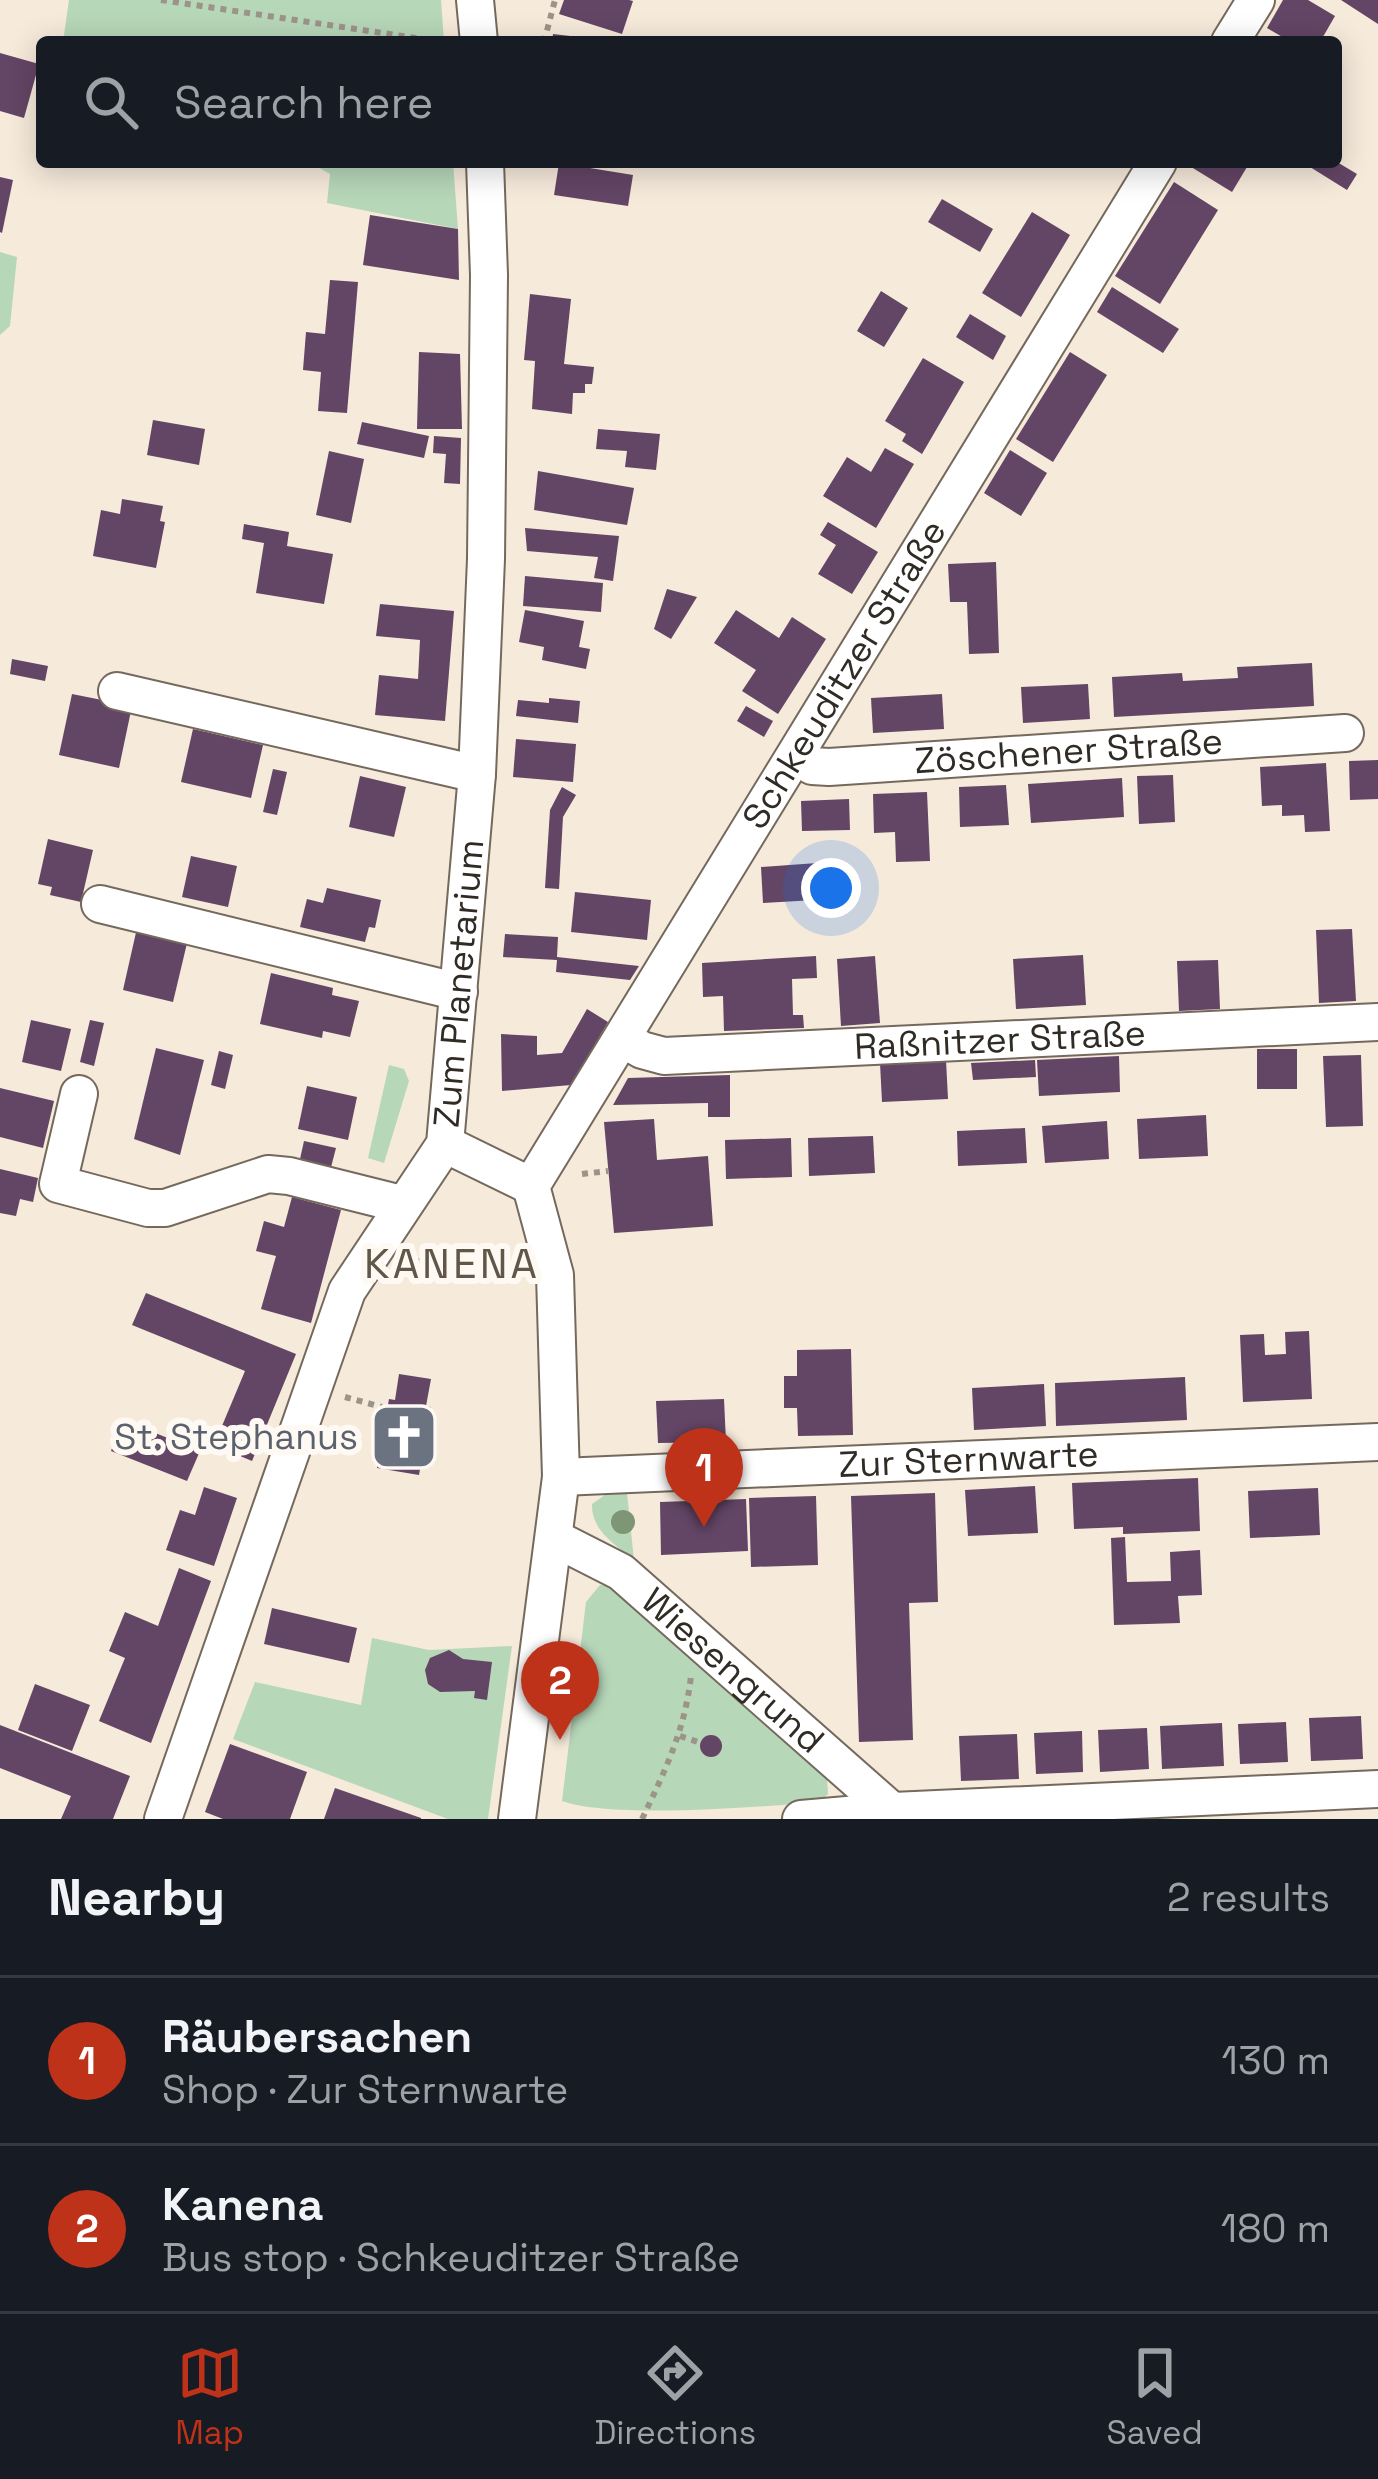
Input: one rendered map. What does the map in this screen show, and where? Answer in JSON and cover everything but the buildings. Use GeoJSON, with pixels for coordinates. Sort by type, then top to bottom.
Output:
{"type":"FeatureCollection","features":[{"type":"Feature","properties":{"kind":"street"},"geometry":{"type":"LineString","coordinates":[[475,0],[478,36]]}},
{"type":"Feature","properties":{"kind":"street"},"geometry":{"type":"LineString","coordinates":[[1235,36],[1256,0]]}},
{"type":"Feature","properties":{"kind":"street","name":"Zum Planetarium"},"geometry":{"type":"LineString","coordinates":[[163,1819],[346,1291],[445,1144],[476,774],[486,559],[485,168]]}},
{"type":"Feature","properties":{"kind":"street","name":"Schkeuditzer Straße"},"geometry":{"type":"LineString","coordinates":[[531,1186],[1153,168]]}},
{"type":"Feature","properties":{"kind":"street"},"geometry":{"type":"LineString","coordinates":[[117,691],[476,774]]}},
{"type":"Feature","properties":{"kind":"street","name":"Zöschener Straße"},"geometry":{"type":"LineString","coordinates":[[796,756],[812,766],[829,767],[1346,733]]}},
{"type":"Feature","properties":{"kind":"street"},"geometry":{"type":"LineString","coordinates":[[100,904],[459,992]]}},
{"type":"Feature","properties":{"kind":"street","name":"Raßnitzer Straße"},"geometry":{"type":"LineString","coordinates":[[623,1039],[664,1056],[1378,1022]]}},
{"type":"Feature","properties":{"kind":"street"},"geometry":{"type":"LineString","coordinates":[[80,1094],[58,1184],[148,1208],[165,1208],[268,1174],[401,1204]]}},
{"type":"Feature","properties":{"kind":"street"},"geometry":{"type":"LineString","coordinates":[[445,1144],[531,1186],[555,1275],[561,1477],[528,1818]]}},
{"type":"Feature","properties":{"kind":"street","name":"Zur Sternwarte"},"geometry":{"type":"LineString","coordinates":[[561,1477],[1378,1442]]}},
{"type":"Feature","properties":{"kind":"street","name":"Wiesengrund"},"geometry":{"type":"LineString","coordinates":[[556,1539],[621,1571],[897,1815]]}},
{"type":"Feature","properties":{"kind":"street"},"geometry":{"type":"LineString","coordinates":[[801,1819],[1378,1790]]}},
{"type":"Feature","properties":{"kind":"path"},"geometry":{"type":"LineString","coordinates":[[161,0],[403,36]]}},
{"type":"Feature","properties":{"kind":"path"},"geometry":{"type":"LineString","coordinates":[[546,36],[555,0]]}},
{"type":"Feature","properties":{"kind":"path"},"geometry":{"type":"LineString","coordinates":[[582,1174],[608,1172]]}},
{"type":"Feature","properties":{"kind":"path"},"geometry":{"type":"LineString","coordinates":[[642,1819],[680,1736],[695,1638]]}},
{"type":"Feature","properties":{"kind":"path"},"geometry":{"type":"LineString","coordinates":[[680,1736],[698,1742]]}},
{"type":"Feature","properties":{"kind":"green space"},"geometry":{"type":"Polygon","coordinates":[[[69,0],[441,0],[444,36],[64,36],[69,0]]]}},
{"type":"Feature","properties":{"kind":"green space"},"geometry":{"type":"Polygon","coordinates":[[[320,168],[453,168],[458,229],[327,203],[330,174],[320,168]]]}},
{"type":"Feature","properties":{"kind":"green space"},"geometry":{"type":"Polygon","coordinates":[[[0,252],[17,257],[10,326],[0,335],[0,252]]]}},
{"type":"Feature","properties":{"kind":"green space"},"geometry":{"type":"Polygon","coordinates":[[[389,1065],[404,1069],[409,1081],[384,1163],[368,1158],[389,1065]]]}},
{"type":"Feature","properties":{"kind":"green space"},"geometry":{"type":"Polygon","coordinates":[[[627,1493],[634,1560],[606,1536],[593,1514],[592,1504],[605,1495],[627,1493]]]}},
{"type":"Feature","properties":{"kind":"green space"},"geometry":{"type":"Polygon","coordinates":[[[600,1585],[623,1593],[827,1779],[828,1794],[820,1802],[687,1810],[615,1809],[562,1801],[586,1602],[600,1585]]]}},
{"type":"Feature","properties":{"kind":"green space"},"geometry":{"type":"Polygon","coordinates":[[[372,1638],[429,1650],[512,1646],[488,1819],[448,1819],[233,1739],[255,1682],[361,1705],[372,1638]]]}},
{"type":"Feature","properties":{"kind":"place","name":"St. Stephanus"},"geometry":{"type":"Point","coordinates":[404,1437]}},
{"type":"Feature","properties":{"kind":"place","name":"Räubersachen"},"geometry":{"type":"Point","coordinates":[704,1527]}},
{"type":"Feature","properties":{"kind":"place","name":"Kanena"},"geometry":{"type":"Point","coordinates":[560,1740]}},
{"type":"Feature","properties":{"kind":"district","name":"KANENA"},"geometry":{"type":"Point","coordinates":[452,1263]}}]}
